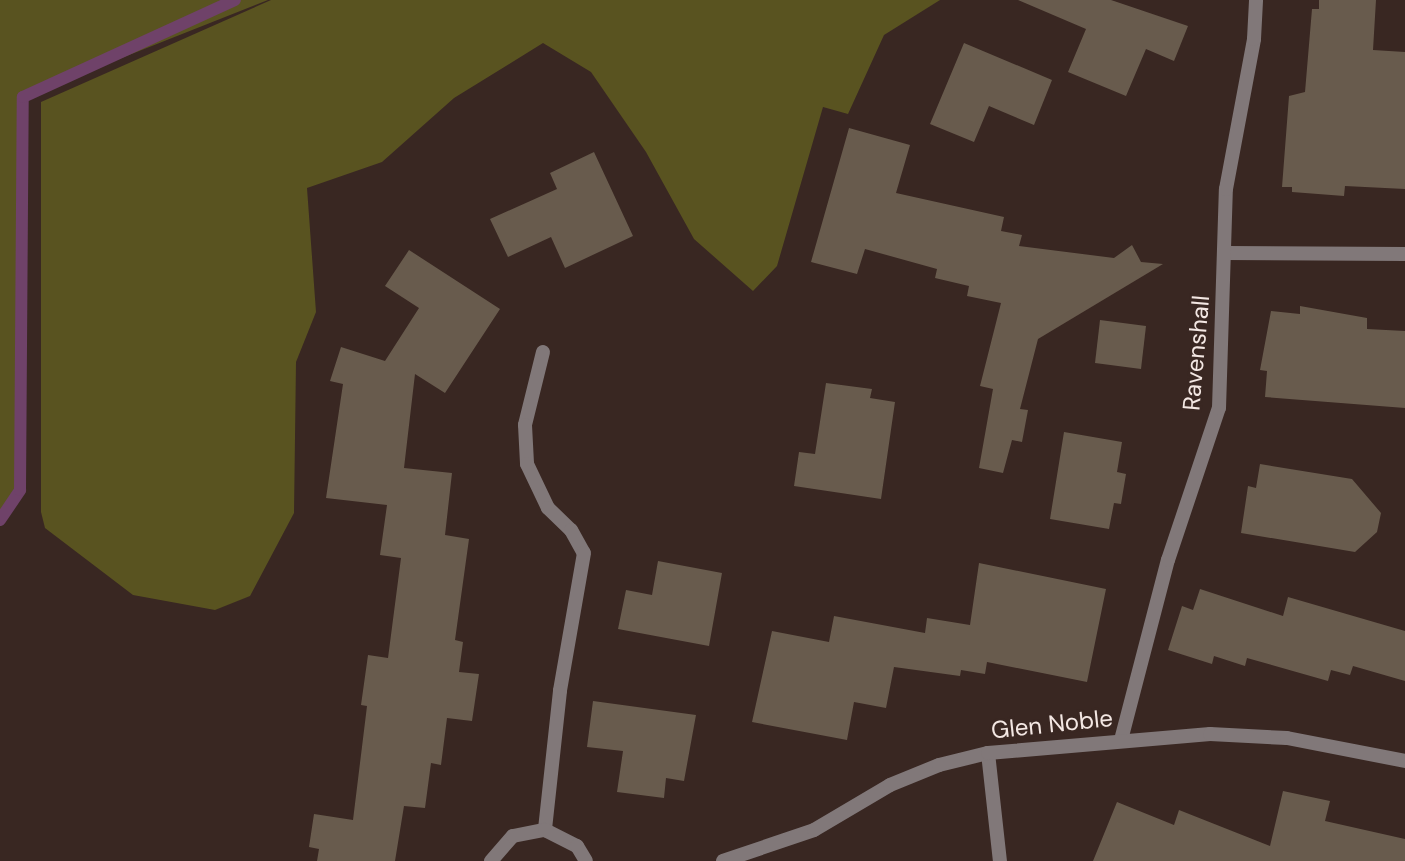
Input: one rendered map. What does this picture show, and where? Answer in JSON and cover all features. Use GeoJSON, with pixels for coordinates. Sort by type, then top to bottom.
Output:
{"type":"FeatureCollection","features":[{"type":"Feature","properties":{"kind":"street","name":"Ravenshall"},"geometry":{"type":"LineString","coordinates":[[1121,740],[1168,560],[1219,408],[1226,189],[1254,39],[1256,0]]}},
{"type":"Feature","properties":{"kind":"street"},"geometry":{"type":"LineString","coordinates":[[1226,253],[1405,254]]}},
{"type":"Feature","properties":{"kind":"street"},"geometry":{"type":"LineString","coordinates":[[543,352],[525,425],[527,464],[548,508],[571,530],[584,553],[560,691],[545,830]]}},
{"type":"Feature","properties":{"kind":"street","name":"Glen Noble"},"geometry":{"type":"LineString","coordinates":[[723,861],[814,830],[891,785],[927,770],[988,753],[1210,734],[1287,738],[1405,761]]}},
{"type":"Feature","properties":{"kind":"street"},"geometry":{"type":"LineString","coordinates":[[988,753],[1000,861]]}},
{"type":"Feature","properties":{"kind":"street"},"geometry":{"type":"LineString","coordinates":[[491,861],[513,836],[545,830],[576,846],[586,861]]}},
{"type":"Feature","properties":{"kind":"shaded area"},"geometry":{"type":"Polygon","coordinates":[[[0,0],[268,0],[23,97],[20,490],[0,520],[0,0]]]}},
{"type":"Feature","properties":{"kind":"shaded area"},"geometry":{"type":"Polygon","coordinates":[[[271,0],[940,0],[884,35],[848,114],[823,107],[777,266],[753,291],[694,239],[646,152],[591,72],[543,43],[454,98],[382,162],[307,188],[316,312],[296,362],[294,513],[250,596],[215,610],[133,595],[45,528],[41,512],[41,102],[271,0]]]}},
{"type":"Feature","properties":{"kind":"building"},"geometry":{"type":"Polygon","coordinates":[[[1018,0],[1111,0],[1188,26],[1174,61],[1146,49],[1126,96],[1068,72],[1086,29],[1018,0]]]}},
{"type":"Feature","properties":{"kind":"building"},"geometry":{"type":"Polygon","coordinates":[[[1319,0],[1376,0],[1373,50],[1405,52],[1405,189],[1345,186],[1344,196],[1292,192],[1292,187],[1282,187],[1289,96],[1305,92],[1312,9],[1319,9],[1319,0]]]}},
{"type":"Feature","properties":{"kind":"building"},"geometry":{"type":"Polygon","coordinates":[[[964,43],[1052,80],[1034,125],[989,106],[974,142],[930,124],[964,43]]]}},
{"type":"Feature","properties":{"kind":"building"},"geometry":{"type":"Polygon","coordinates":[[[849,128],[910,145],[896,193],[1004,217],[1001,231],[1022,235],[1019,246],[1114,258],[1132,245],[1141,262],[1163,264],[1038,339],[1020,409],[1028,410],[1022,442],[1012,440],[1003,473],[979,468],[993,389],[980,386],[1001,303],[967,296],[969,286],[935,278],[937,269],[865,249],[857,274],[811,262],[849,128]]]}},
{"type":"Feature","properties":{"kind":"building"},"geometry":{"type":"Polygon","coordinates":[[[594,152],[633,236],[565,268],[551,237],[508,257],[490,219],[557,189],[550,173],[594,152]]]}},
{"type":"Feature","properties":{"kind":"building"},"geometry":{"type":"Polygon","coordinates":[[[409,250],[500,309],[445,393],[415,374],[404,468],[452,473],[445,535],[469,539],[455,640],[463,642],[459,672],[479,674],[472,721],[447,718],[441,765],[431,763],[425,808],[404,806],[395,861],[317,861],[319,849],[309,847],[314,814],[353,820],[367,706],[361,705],[368,655],[388,658],[401,558],[380,555],[387,505],[326,498],[343,384],[330,381],[341,347],[385,361],[419,308],[385,286],[409,250]]]}},
{"type":"Feature","properties":{"kind":"building"},"geometry":{"type":"Polygon","coordinates":[[[1300,306],[1367,318],[1367,329],[1405,331],[1405,408],[1265,397],[1267,371],[1260,370],[1271,311],[1300,314],[1300,306]]]}},
{"type":"Feature","properties":{"kind":"building"},"geometry":{"type":"Polygon","coordinates":[[[1100,320],[1146,326],[1141,369],[1095,363],[1100,320]]]}},
{"type":"Feature","properties":{"kind":"building"},"geometry":{"type":"Polygon","coordinates":[[[826,383],[872,389],[870,398],[895,402],[881,499],[794,486],[799,452],[815,454],[826,383]]]}},
{"type":"Feature","properties":{"kind":"building"},"geometry":{"type":"Polygon","coordinates":[[[1064,432],[1122,442],[1117,472],[1126,474],[1121,504],[1114,503],[1109,529],[1050,519],[1064,432]]]}},
{"type":"Feature","properties":{"kind":"building"},"geometry":{"type":"Polygon","coordinates":[[[1260,464],[1352,479],[1381,513],[1377,532],[1355,552],[1241,533],[1248,486],[1256,488],[1260,464]]]}},
{"type":"Feature","properties":{"kind":"building"},"geometry":{"type":"Polygon","coordinates":[[[658,561],[722,573],[709,646],[618,629],[626,590],[652,595],[658,561]]]}},
{"type":"Feature","properties":{"kind":"building"},"geometry":{"type":"Polygon","coordinates":[[[979,563],[1106,589],[1087,682],[987,662],[985,674],[961,670],[960,676],[894,667],[886,708],[854,702],[847,740],[752,722],[772,631],[829,642],[834,616],[925,633],[927,618],[970,625],[979,563]]]}},
{"type":"Feature","properties":{"kind":"building"},"geometry":{"type":"Polygon","coordinates":[[[1200,589],[1283,616],[1288,597],[1405,631],[1405,681],[1353,666],[1350,675],[1331,670],[1328,681],[1247,658],[1245,666],[1214,656],[1212,664],[1168,650],[1182,606],[1193,610],[1200,589]]]}},
{"type":"Feature","properties":{"kind":"building"},"geometry":{"type":"Polygon","coordinates":[[[593,701],[696,715],[684,781],[666,778],[664,798],[617,792],[623,751],[587,747],[593,701]]]}},
{"type":"Feature","properties":{"kind":"building"},"geometry":{"type":"Polygon","coordinates":[[[1283,791],[1330,801],[1325,821],[1405,839],[1405,861],[1093,861],[1117,802],[1174,825],[1179,810],[1270,846],[1283,791]]]}},
{"type":"Feature","properties":{"kind":"waterway"},"geometry":{"type":"LineString","coordinates":[[0,520],[20,490],[23,97],[235,0]]}}]}
